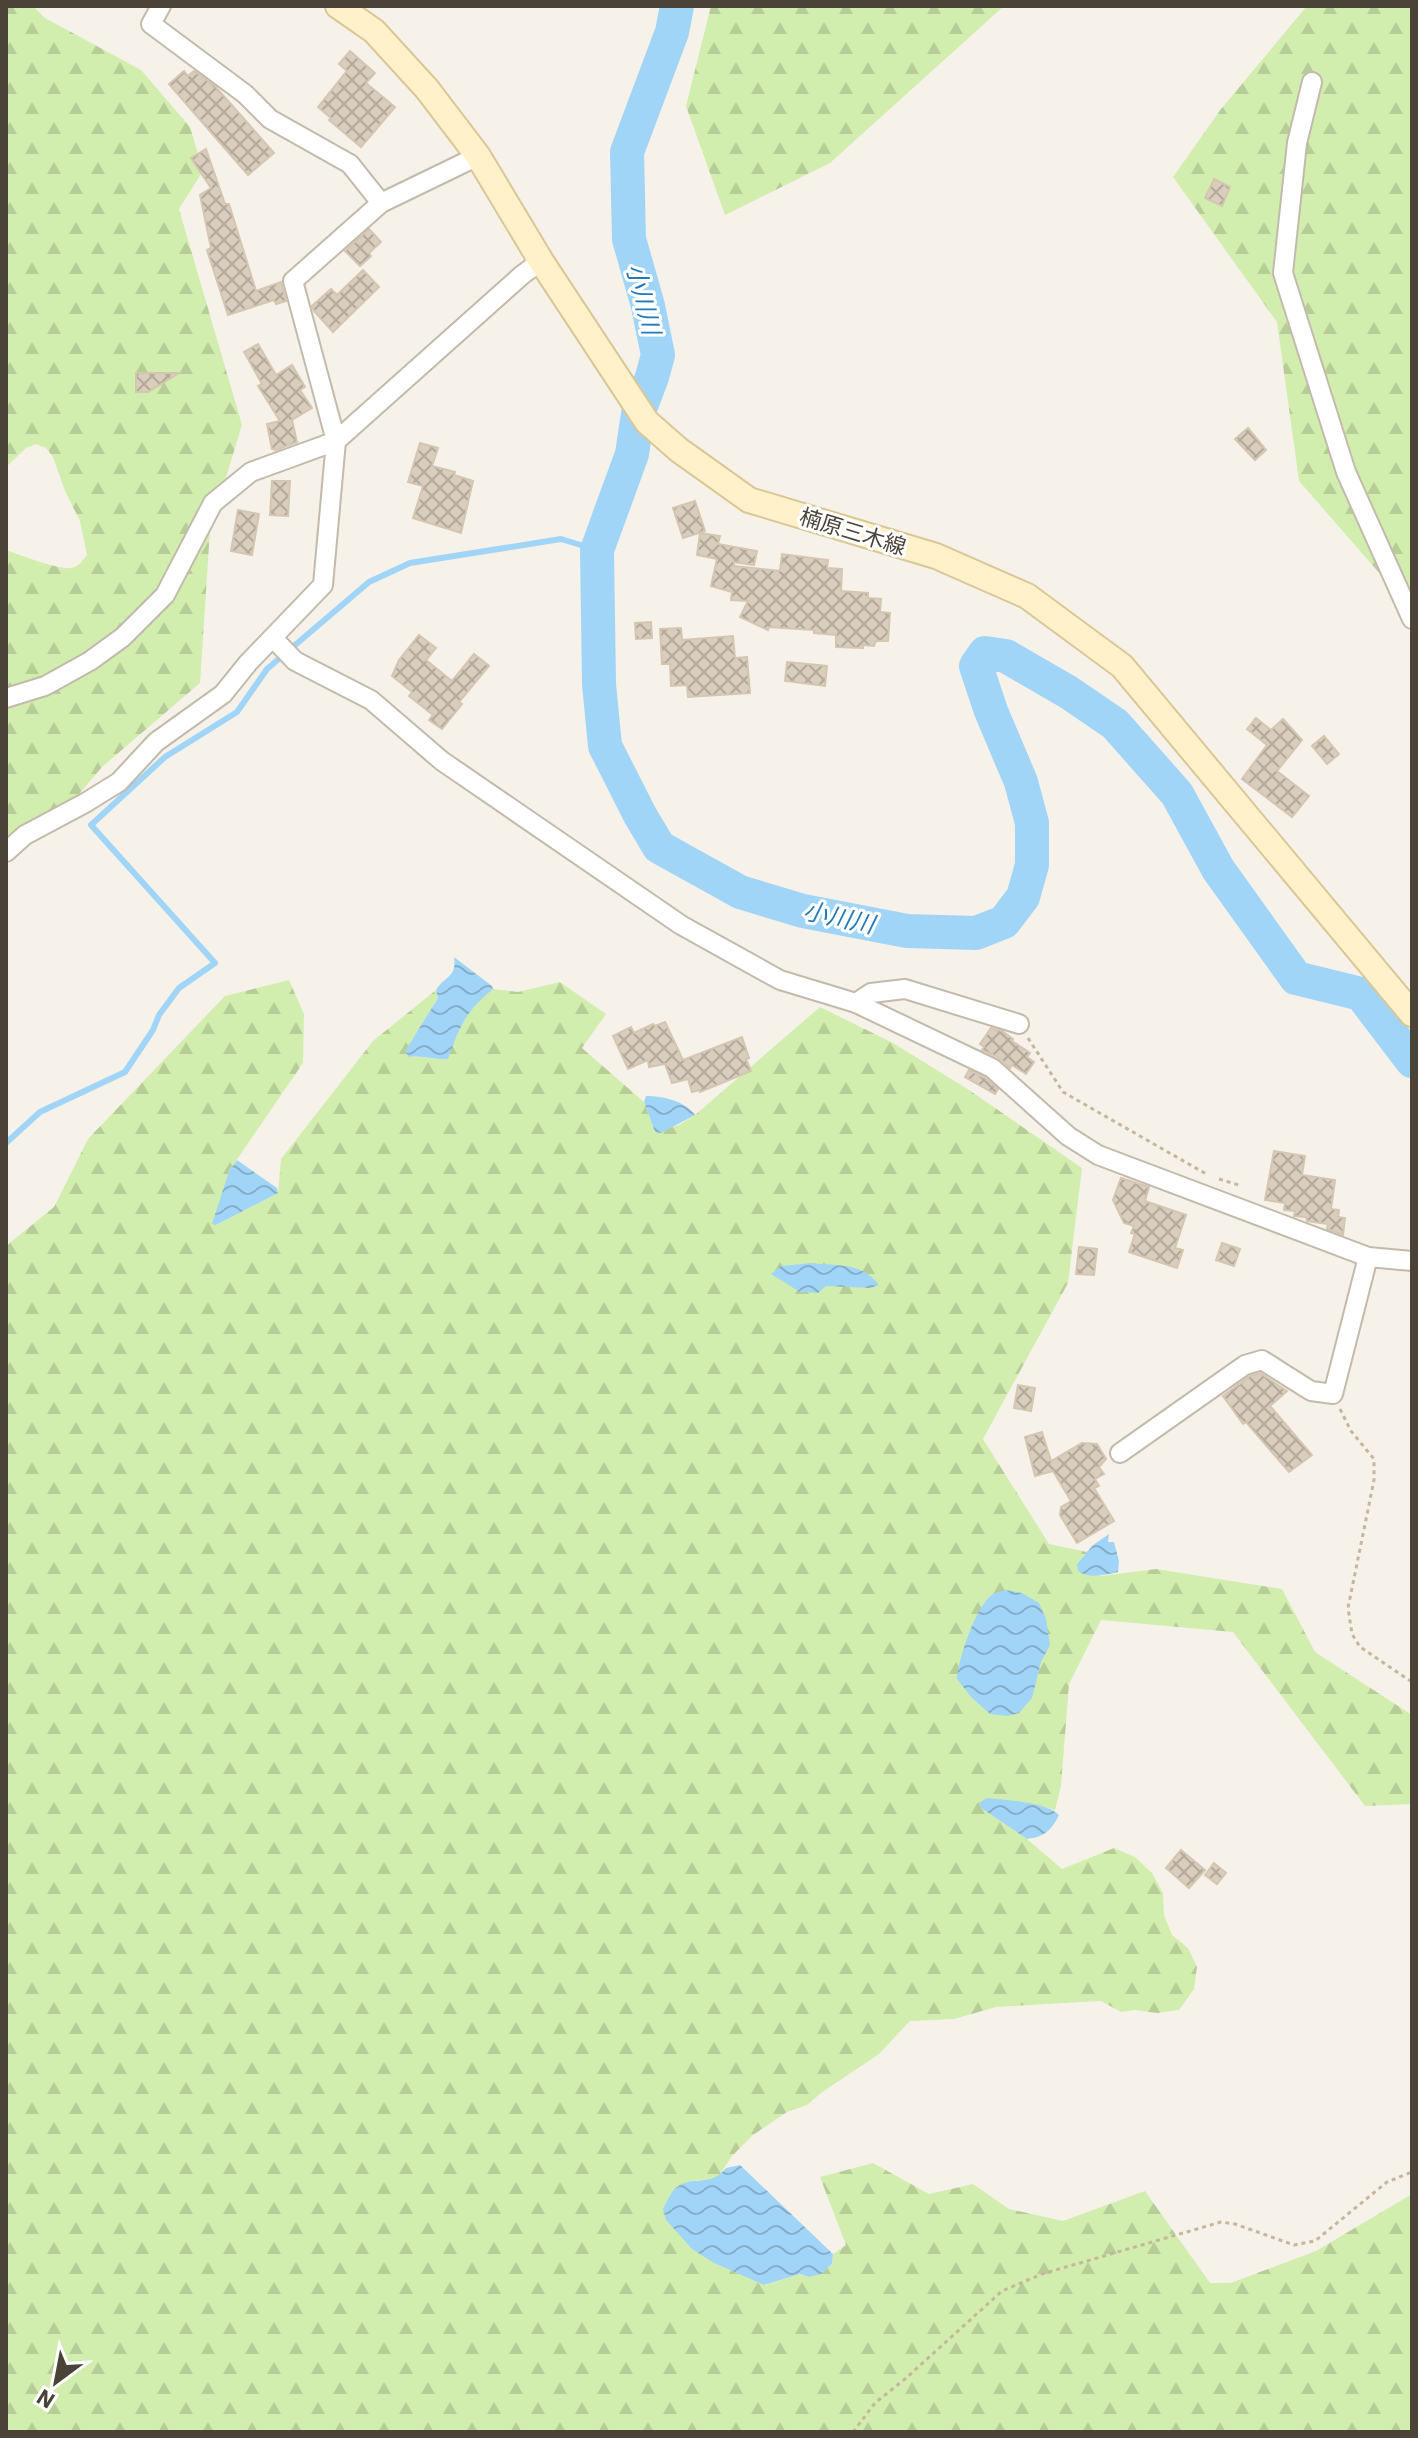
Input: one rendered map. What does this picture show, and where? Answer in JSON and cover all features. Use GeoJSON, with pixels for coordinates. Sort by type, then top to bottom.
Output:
{"type":"FeatureCollection","features":[{"type":"Feature","properties":{"kind":"main road","name":"楠原三木線"},"geometry":{"type":"LineString","coordinates":[[338,6],[374,31],[427,89],[478,156],[541,261],[647,422],[679,450],[749,500],[936,556],[1027,596],[1122,666],[1412,1014]]}},
{"type":"Feature","properties":{"kind":"street"},"geometry":{"type":"LineString","coordinates":[[161,6],[151,24],[245,94],[270,119],[350,164],[381,203]]}},
{"type":"Feature","properties":{"kind":"street"},"geometry":{"type":"LineString","coordinates":[[1312,82],[1297,143],[1283,273],[1346,472],[1412,619]]}},
{"type":"Feature","properties":{"kind":"street"},"geometry":{"type":"LineString","coordinates":[[6,852],[25,835],[119,782],[156,742],[223,694],[248,663],[323,585],[336,441],[293,281],[381,203],[478,156]]}},
{"type":"Feature","properties":{"kind":"street"},"geometry":{"type":"LineString","coordinates":[[6,698],[45,686],[90,661],[123,637],[165,595],[213,503],[251,472],[336,441],[541,261]]}},
{"type":"Feature","properties":{"kind":"street"},"geometry":{"type":"LineString","coordinates":[[273,638],[295,661],[371,700],[442,761],[681,925],[780,980],[856,1003],[992,1068],[1068,1136],[1098,1155],[1368,1257],[1412,1261]]}},
{"type":"Feature","properties":{"kind":"street"},"geometry":{"type":"LineString","coordinates":[[856,1003],[871,993],[905,989],[1019,1024]]}},
{"type":"Feature","properties":{"kind":"street"},"geometry":{"type":"LineString","coordinates":[[1120,1453],[1245,1365],[1262,1360],[1311,1391],[1333,1394],[1368,1257]]}},
{"type":"Feature","properties":{"kind":"path"},"geometry":{"type":"LineString","coordinates":[[1019,1024],[1063,1092],[1209,1176],[1242,1186]]}},
{"type":"Feature","properties":{"kind":"path"},"geometry":{"type":"LineString","coordinates":[[1333,1394],[1351,1431],[1374,1459],[1374,1480],[1348,1608],[1352,1634],[1360,1647],[1412,1682]]}},
{"type":"Feature","properties":{"kind":"path"},"geometry":{"type":"LineString","coordinates":[[853,2432],[875,2403],[1002,2291],[1042,2274],[1221,2222],[1294,2245],[1315,2241],[1387,2182],[1412,2172]]}},
{"type":"Feature","properties":{"kind":"green space"},"geometry":{"type":"Polygon","coordinates":[[[6,6],[33,6],[45,18],[141,70],[190,127],[203,171],[179,209],[242,425],[210,530],[200,683],[102,767],[73,801],[6,836],[6,550],[66,568],[77,566],[87,555],[80,521],[53,457],[46,448],[36,444],[26,448],[6,467],[6,6]]]}},
{"type":"Feature","properties":{"kind":"green space"},"geometry":{"type":"Polygon","coordinates":[[[711,6],[1004,6],[830,163],[725,215],[686,106],[711,6]]]}},
{"type":"Feature","properties":{"kind":"green space"},"geometry":{"type":"Polygon","coordinates":[[[1307,6],[1412,6],[1412,626],[1402,599],[1299,481],[1277,322],[1173,177],[1221,109],[1307,6]]]}},
{"type":"Feature","properties":{"kind":"green space"},"geometry":{"type":"Polygon","coordinates":[[[289,980],[304,1014],[303,1063],[229,1171],[216,1225],[278,1193],[281,1159],[373,1041],[436,990],[438,998],[411,1041],[409,1057],[447,1059],[464,1020],[493,989],[518,992],[560,982],[606,1014],[582,1048],[644,1102],[655,1132],[679,1125],[695,1115],[820,1007],[893,1043],[969,1090],[1082,1168],[1068,1283],[983,1439],[1049,1544],[1087,1552],[1077,1564],[1101,1576],[1156,1569],[1282,1589],[1315,1652],[1412,1715],[1412,1804],[1365,1806],[1233,1632],[1101,1620],[1069,1684],[1061,1786],[1055,1810],[1022,1802],[981,1808],[1027,1839],[1062,1869],[1114,1848],[1135,1857],[1152,1873],[1163,1893],[1164,1915],[1172,1935],[1188,1948],[1197,1967],[1194,1989],[1179,2010],[1121,2012],[1101,2001],[996,2007],[954,2019],[910,2021],[879,2054],[807,2105],[787,2112],[753,2135],[732,2156],[719,2176],[709,2181],[683,2184],[674,2190],[714,2263],[765,2285],[800,2274],[809,2277],[832,2265],[833,2254],[846,2245],[820,2177],[873,2163],[929,2194],[973,2184],[1009,2209],[1063,2221],[1145,2191],[1210,2283],[1231,2283],[1316,2251],[1412,2194],[1410,2432],[6,2432],[6,1246],[54,1207],[88,1139],[225,996],[289,980]]]}},
{"type":"Feature","properties":{"kind":"water"},"geometry":{"type":"Polygon","coordinates":[[[454,957],[493,989],[464,1020],[448,1059],[409,1057],[405,1051],[438,998],[436,990],[439,985],[452,973],[454,957]]]}},
{"type":"Feature","properties":{"kind":"water"},"geometry":{"type":"Polygon","coordinates":[[[646,1096],[673,1100],[695,1115],[661,1133],[655,1132],[644,1102],[646,1096]]]}},
{"type":"Feature","properties":{"kind":"water"},"geometry":{"type":"Polygon","coordinates":[[[237,1160],[277,1188],[278,1193],[216,1225],[212,1224],[229,1171],[237,1160]]]}},
{"type":"Feature","properties":{"kind":"water"},"geometry":{"type":"Polygon","coordinates":[[[811,1263],[857,1269],[879,1285],[870,1288],[826,1286],[818,1293],[800,1292],[771,1274],[781,1266],[811,1263]]]}},
{"type":"Feature","properties":{"kind":"water"},"geometry":{"type":"Polygon","coordinates":[[[1109,1534],[1108,1542],[1114,1542],[1119,1561],[1118,1572],[1092,1576],[1078,1571],[1077,1564],[1093,1545],[1109,1534]]]}},
{"type":"Feature","properties":{"kind":"water"},"geometry":{"type":"Polygon","coordinates":[[[1006,1590],[1022,1593],[1039,1603],[1046,1619],[1050,1645],[1041,1662],[1032,1698],[1019,1713],[1008,1716],[990,1714],[957,1679],[964,1646],[980,1609],[993,1594],[1006,1590]]]}},
{"type":"Feature","properties":{"kind":"water"},"geometry":{"type":"Polygon","coordinates":[[[987,1798],[1036,1804],[1059,1815],[1046,1832],[1027,1839],[981,1808],[979,1803],[987,1798]]]}},
{"type":"Feature","properties":{"kind":"water"},"geometry":{"type":"Polygon","coordinates":[[[740,2165],[833,2254],[832,2264],[821,2274],[809,2277],[800,2274],[764,2285],[714,2263],[692,2249],[666,2220],[663,2209],[679,2185],[706,2180],[719,2175],[726,2168],[740,2165]]]}},
{"type":"Feature","properties":{"kind":"building"},"geometry":{"type":"Polygon","coordinates":[[[350,51],[375,73],[366,83],[395,107],[361,147],[318,107],[347,71],[339,64],[350,51]]]}},
{"type":"Feature","properties":{"kind":"building"},"geometry":{"type":"Polygon","coordinates":[[[184,71],[188,76],[194,71],[215,86],[274,153],[248,175],[169,84],[184,71]]]}},
{"type":"Feature","properties":{"kind":"building"},"geometry":{"type":"Polygon","coordinates":[[[206,149],[225,204],[229,204],[256,291],[281,282],[286,301],[276,304],[274,300],[228,315],[207,250],[211,248],[200,195],[211,188],[191,158],[206,149]]]}},
{"type":"Feature","properties":{"kind":"building"},"geometry":{"type":"Polygon","coordinates":[[[1214,179],[1230,187],[1222,206],[1205,198],[1214,179]]]}},
{"type":"Feature","properties":{"kind":"building"},"geometry":{"type":"Polygon","coordinates":[[[369,229],[381,242],[360,266],[345,251],[369,229]]]}},
{"type":"Feature","properties":{"kind":"building"},"geometry":{"type":"Polygon","coordinates":[[[363,270],[379,287],[333,332],[312,306],[331,289],[337,295],[363,270]]]}},
{"type":"Feature","properties":{"kind":"building"},"geometry":{"type":"Polygon","coordinates":[[[258,344],[276,375],[292,365],[305,387],[300,390],[312,408],[292,420],[297,442],[276,450],[272,449],[267,424],[280,421],[258,386],[262,384],[244,352],[258,344]]]}},
{"type":"Feature","properties":{"kind":"building"},"geometry":{"type":"Polygon","coordinates":[[[136,373],[179,373],[148,392],[136,392],[136,373]]]}},
{"type":"Feature","properties":{"kind":"building"},"geometry":{"type":"Polygon","coordinates":[[[1248,428],[1266,450],[1255,460],[1235,439],[1248,428]]]}},
{"type":"Feature","properties":{"kind":"building"},"geometry":{"type":"Polygon","coordinates":[[[420,443],[438,448],[432,466],[473,481],[461,533],[413,518],[423,486],[408,482],[420,443]]]}},
{"type":"Feature","properties":{"kind":"building"},"geometry":{"type":"Polygon","coordinates":[[[272,481],[290,481],[288,516],[270,515],[272,481]]]}},
{"type":"Feature","properties":{"kind":"building"},"geometry":{"type":"Polygon","coordinates":[[[695,501],[705,531],[683,538],[673,508],[695,501]]]}},
{"type":"Feature","properties":{"kind":"building"},"geometry":{"type":"Polygon","coordinates":[[[238,510],[259,514],[252,555],[231,551],[238,510]]]}},
{"type":"Feature","properties":{"kind":"building"},"geometry":{"type":"Polygon","coordinates":[[[700,533],[720,536],[718,544],[757,551],[754,565],[734,562],[734,566],[780,571],[782,554],[828,560],[827,568],[842,569],[841,591],[868,593],[868,598],[881,599],[880,612],[890,613],[888,641],[876,641],[874,646],[863,645],[863,648],[836,647],[836,635],[814,633],[814,630],[769,627],[768,630],[740,617],[748,601],[731,600],[732,592],[711,586],[717,559],[697,555],[700,533]]]}},
{"type":"Feature","properties":{"kind":"building"},"geometry":{"type":"Polygon","coordinates":[[[651,622],[652,638],[636,639],[635,623],[651,622]]]}},
{"type":"Feature","properties":{"kind":"building"},"geometry":{"type":"Polygon","coordinates":[[[681,628],[682,640],[733,636],[735,658],[747,657],[750,693],[688,697],[687,685],[671,686],[670,664],[662,664],[660,629],[681,628]]]}},
{"type":"Feature","properties":{"kind":"building"},"geometry":{"type":"Polygon","coordinates":[[[419,635],[436,648],[426,660],[452,681],[474,654],[489,666],[459,702],[462,704],[442,729],[429,720],[433,715],[409,696],[412,692],[392,676],[399,660],[419,635]]]}},
{"type":"Feature","properties":{"kind":"building"},"geometry":{"type":"Polygon","coordinates":[[[787,662],[827,666],[825,686],[785,681],[787,662]]]}},
{"type":"Feature","properties":{"kind":"building"},"geometry":{"type":"Polygon","coordinates":[[[1256,718],[1271,730],[1283,719],[1302,740],[1277,771],[1309,796],[1292,817],[1242,779],[1267,745],[1247,729],[1256,718]]]}},
{"type":"Feature","properties":{"kind":"building"},"geometry":{"type":"Polygon","coordinates":[[[1324,736],[1339,754],[1327,764],[1312,746],[1324,736]]]}},
{"type":"Feature","properties":{"kind":"building"},"geometry":{"type":"Polygon","coordinates":[[[665,1022],[683,1060],[742,1037],[751,1071],[700,1092],[692,1092],[688,1079],[672,1083],[665,1064],[649,1067],[648,1060],[628,1069],[613,1036],[631,1027],[634,1033],[665,1022]]]}},
{"type":"Feature","properties":{"kind":"building"},"geometry":{"type":"Polygon","coordinates":[[[991,1028],[1002,1031],[1030,1053],[1027,1057],[1034,1062],[1026,1074],[982,1050],[984,1047],[980,1044],[991,1028]]]}},
{"type":"Feature","properties":{"kind":"building"},"geometry":{"type":"Polygon","coordinates":[[[969,1070],[998,1089],[995,1094],[965,1077],[969,1070]]]}},
{"type":"Feature","properties":{"kind":"building"},"geometry":{"type":"Polygon","coordinates":[[[1274,1151],[1305,1156],[1302,1175],[1335,1180],[1331,1209],[1339,1210],[1338,1217],[1345,1218],[1343,1235],[1327,1229],[1328,1224],[1294,1216],[1295,1211],[1284,1210],[1285,1203],[1265,1200],[1274,1151]]]}},
{"type":"Feature","properties":{"kind":"building"},"geometry":{"type":"Polygon","coordinates":[[[1121,1178],[1149,1187],[1145,1201],[1186,1215],[1175,1248],[1183,1250],[1177,1268],[1129,1252],[1135,1234],[1131,1233],[1134,1226],[1124,1223],[1113,1200],[1121,1178]]]}},
{"type":"Feature","properties":{"kind":"building"},"geometry":{"type":"Polygon","coordinates":[[[1222,1243],[1240,1249],[1234,1266],[1216,1260],[1222,1243]]]}},
{"type":"Feature","properties":{"kind":"building"},"geometry":{"type":"Polygon","coordinates":[[[1079,1247],[1097,1249],[1094,1275],[1076,1274],[1079,1247]]]}},
{"type":"Feature","properties":{"kind":"building"},"geometry":{"type":"Polygon","coordinates":[[[1260,1373],[1287,1391],[1270,1406],[1312,1455],[1289,1472],[1246,1422],[1243,1424],[1223,1396],[1250,1376],[1260,1373]]]}},
{"type":"Feature","properties":{"kind":"building"},"geometry":{"type":"Polygon","coordinates":[[[1018,1385],[1035,1388],[1031,1411],[1014,1408],[1018,1385]]]}},
{"type":"Feature","properties":{"kind":"building"},"geometry":{"type":"Polygon","coordinates":[[[1042,1432],[1051,1461],[1082,1443],[1097,1444],[1106,1459],[1099,1467],[1104,1474],[1095,1479],[1099,1486],[1094,1488],[1114,1521],[1077,1543],[1060,1515],[1061,1507],[1071,1501],[1053,1471],[1035,1476],[1025,1437],[1042,1432]]]}},
{"type":"Feature","properties":{"kind":"building"},"geometry":{"type":"Polygon","coordinates":[[[1181,1850],[1205,1870],[1189,1888],[1166,1868],[1181,1850]]]}},
{"type":"Feature","properties":{"kind":"building"},"geometry":{"type":"Polygon","coordinates":[[[1214,1863],[1226,1873],[1217,1884],[1205,1875],[1214,1863]]]}},
{"type":"Feature","properties":{"kind":"waterway","name":"小川川"},"geometry":{"type":"LineString","coordinates":[[677,6],[672,32],[627,152],[629,239],[658,355],[638,414],[632,454],[597,550],[599,684],[605,746],[659,847],[740,892],[803,911],[907,931],[976,933],[1004,922],[1023,897],[1032,865],[1032,823],[1021,782],[976,666],[985,653],[1006,656],[1115,724],[1177,794],[1218,869],[1296,978],[1361,994],[1412,1061]]}},
{"type":"Feature","properties":{"kind":"waterway"},"geometry":{"type":"LineString","coordinates":[[6,1143],[40,1112],[125,1072],[179,988],[215,963],[91,825],[165,757],[237,712],[267,669],[369,582],[410,563],[561,539],[597,550]]}}]}
